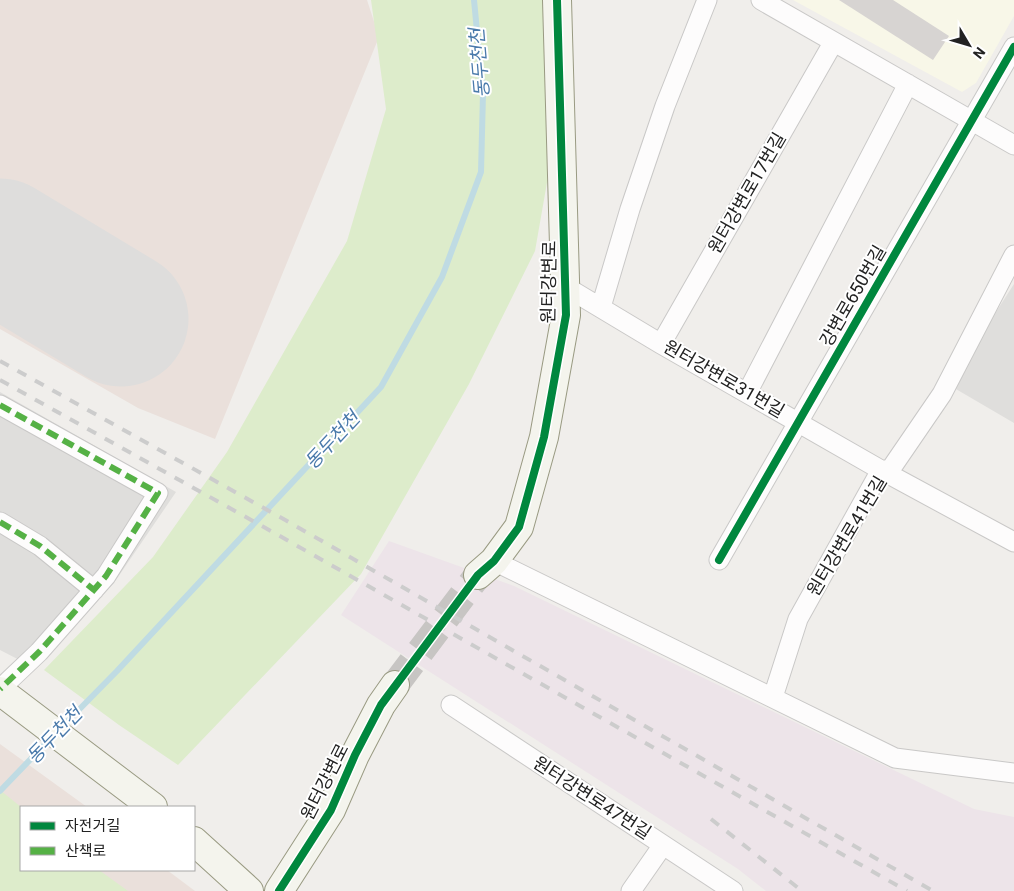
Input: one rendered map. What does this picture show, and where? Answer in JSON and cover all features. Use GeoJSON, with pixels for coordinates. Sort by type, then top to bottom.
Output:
{"type":"FeatureCollection","features":[{"type":"Feature","properties":{"kind":"street","name":"원터강변로"},"geometry":{"type":"LineString","coordinates":[[486,568],[519,526],[544,437],[566,315],[557,0]]}},
{"type":"Feature","properties":{"kind":"street"},"geometry":{"type":"LineString","coordinates":[[601,307],[630,209],[665,106],[707,0]]}},
{"type":"Feature","properties":{"kind":"street"},"geometry":{"type":"LineString","coordinates":[[761,0],[833,43],[1014,145]]}},
{"type":"Feature","properties":{"kind":"street","name":"원터강변로17번길"},"geometry":{"type":"LineString","coordinates":[[662,344],[833,43]]}},
{"type":"Feature","properties":{"kind":"street","name":"강변로650번길"},"geometry":{"type":"LineString","coordinates":[[719,560],[1014,47]]}},
{"type":"Feature","properties":{"kind":"street"},"geometry":{"type":"LineString","coordinates":[[747,393],[908,84]]}},
{"type":"Feature","properties":{"kind":"street","name":"원터강변로41번길"},"geometry":{"type":"LineString","coordinates":[[773,697],[798,619],[881,470],[890,470],[942,394],[1014,255]]}},
{"type":"Feature","properties":{"kind":"street","name":"원터강변로31번길"},"geometry":{"type":"LineString","coordinates":[[566,287],[881,470],[1014,542]]}},
{"type":"Feature","properties":{"kind":"street"},"geometry":{"type":"LineString","coordinates":[[0,404],[158,493],[106,576],[3,693],[149,804]]}},
{"type":"Feature","properties":{"kind":"street"},"geometry":{"type":"LineString","coordinates":[[0,522],[40,546],[94,590]]}},
{"type":"Feature","properties":{"kind":"street"},"geometry":{"type":"LineString","coordinates":[[486,568],[773,697],[895,758],[1014,773]]}},
{"type":"Feature","properties":{"kind":"street","name":"원터강변로"},"geometry":{"type":"LineString","coordinates":[[278,891],[331,810],[355,755],[381,705],[395,685]]}},
{"type":"Feature","properties":{"kind":"street","name":"원터강변로47번길"},"geometry":{"type":"LineString","coordinates":[[451,706],[733,891]]}},
{"type":"Feature","properties":{"kind":"street"},"geometry":{"type":"LineString","coordinates":[[195,842],[249,891]]}},
{"type":"Feature","properties":{"kind":"street"},"geometry":{"type":"LineString","coordinates":[[631,891],[663,845]]}},
{"type":"Feature","properties":{"kind":"shaded area"},"geometry":{"type":"Polygon","coordinates":[[[0,0],[367,0],[379,37],[215,439],[138,408],[0,329],[0,0]]]}},
{"type":"Feature","properties":{"kind":"shaded area"},"geometry":{"type":"Polygon","coordinates":[[[793,0],[1014,0],[1014,16],[976,83],[962,92],[793,0]]]}},
{"type":"Feature","properties":{"kind":"shaded area"},"geometry":{"type":"Polygon","coordinates":[[[1014,284],[1014,423],[949,385],[1014,284]]]}},
{"type":"Feature","properties":{"kind":"shaded area"},"geometry":{"type":"Polygon","coordinates":[[[0,392],[176,492],[114,583],[35,668],[0,650],[0,392]]]}},
{"type":"Feature","properties":{"kind":"shaded area"},"geometry":{"type":"Polygon","coordinates":[[[389,541],[514,586],[974,809],[1014,817],[1014,891],[766,891],[738,869],[341,615],[389,541]]]}},
{"type":"Feature","properties":{"kind":"shaded area"},"geometry":{"type":"Polygon","coordinates":[[[0,744],[86,806],[20,806],[20,871],[168,871],[195,891],[0,891],[0,744]]]}},
{"type":"Feature","properties":{"kind":"green space"},"geometry":{"type":"Polygon","coordinates":[[[371,0],[543,0],[552,154],[535,251],[469,384],[361,574],[178,765],[44,670],[153,557],[227,452],[347,241],[386,109],[371,0]]]}},
{"type":"Feature","properties":{"kind":"green space"},"geometry":{"type":"Polygon","coordinates":[[[0,790],[20,806],[20,871],[100,871],[128,891],[0,891],[0,790]]]}},
{"type":"Feature","properties":{"kind":"building"},"geometry":{"type":"Polygon","coordinates":[[[839,0],[893,0],[949,36],[933,60],[839,0]]]}},
{"type":"Feature","properties":{"kind":"waterway","name":"동두천천"},"geometry":{"type":"LineString","coordinates":[[60,729],[117,671],[381,387],[442,277],[481,172],[483,94],[474,0]]}},
{"type":"Feature","properties":{"kind":"waterway","name":"동두천천"},"geometry":{"type":"LineString","coordinates":[[0,791],[51,738]]}},
{"type":"Feature","properties":{"kind":"runway"},"geometry":{"type":"LineString","coordinates":[[0,246],[121,319]]}},
{"type":"Feature","properties":{"kind":"tunnel"},"geometry":{"type":"LineString","coordinates":[[395,685],[478,575]]}},
{"type":"Feature","properties":{"kind":"railway"},"geometry":{"type":"LineString","coordinates":[[0,361],[287,521],[933,891]]}},
{"type":"Feature","properties":{"kind":"railway"},"geometry":{"type":"LineString","coordinates":[[0,380],[907,891]]}},
{"type":"Feature","properties":{"kind":"railway"},"geometry":{"type":"LineString","coordinates":[[711,819],[802,891]]}},
{"type":"Feature","properties":{"kind":"marked path"},"geometry":{"type":"LineString","coordinates":[[0,405],[158,493],[106,576],[39,652],[0,689]]}},
{"type":"Feature","properties":{"kind":"marked path"},"geometry":{"type":"LineString","coordinates":[[0,522],[40,546],[94,590]]}},
{"type":"Feature","properties":{"kind":"cycle path"},"geometry":{"type":"LineString","coordinates":[[279,891],[331,810],[355,755],[381,705],[478,575],[494,561],[519,527],[544,437],[566,315],[557,0]]}},
{"type":"Feature","properties":{"kind":"cycle path"},"geometry":{"type":"LineString","coordinates":[[719,560],[1014,47]]}}]}
